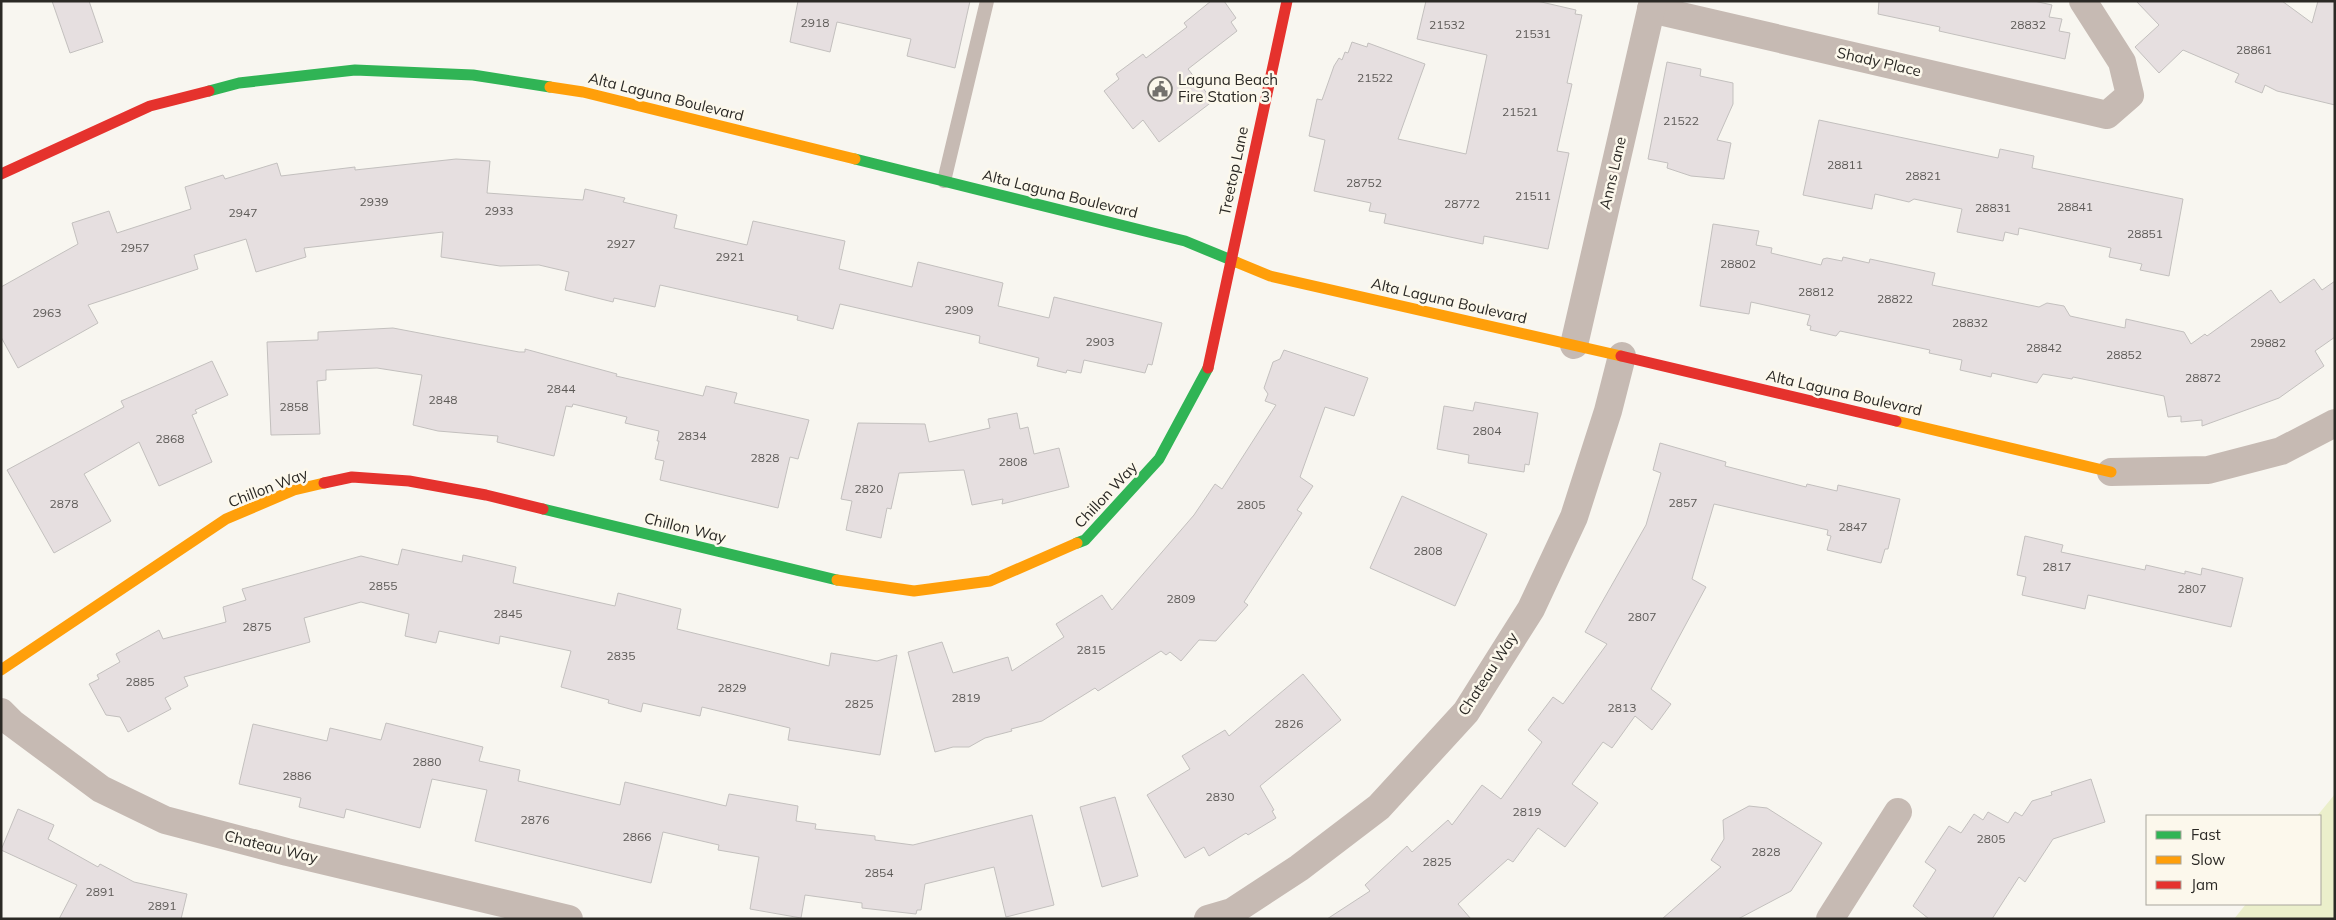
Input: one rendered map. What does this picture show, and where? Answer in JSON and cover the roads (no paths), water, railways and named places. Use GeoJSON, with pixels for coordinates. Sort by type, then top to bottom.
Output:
{"type":"FeatureCollection","features":[{"type":"Feature","properties":{"kind":"street","name":"Treetop Lane"},"geometry":{"type":"LineString","coordinates":[[1230,260],[1287,1]]}},
{"type":"Feature","properties":{"kind":"street","name":"Shady Place"},"geometry":{"type":"LineString","coordinates":[[1652,5],[2107,115],[2130,95],[2122,62],[2083,1]]}},
{"type":"Feature","properties":{"kind":"street","name":"Anns Lane"},"geometry":{"type":"LineString","coordinates":[[1574,345],[1652,5]]}},
{"type":"Feature","properties":{"kind":"street","name":"Alta Laguna Boulevard"},"geometry":{"type":"LineString","coordinates":[[1,174],[54,148],[150,106],[239,83],[355,70],[473,75],[583,92],[1185,241],[1270,276],[1622,356],[2112,472]]}},
{"type":"Feature","properties":{"kind":"street","name":"Chillon Way"},"geometry":{"type":"LineString","coordinates":[[1,670],[226,519],[294,490],[352,477],[410,481],[486,495],[829,579],[914,591],[990,581],[1085,540],[1159,459],[1207,371],[1230,260]]}},
{"type":"Feature","properties":{"kind":"street","name":"Chateau Way"},"geometry":{"type":"LineString","coordinates":[[1225,916],[1299,868],[1379,808],[1466,712],[1531,609],[1574,517],[1608,411],[1622,356]]}},
{"type":"Feature","properties":{"kind":"street"},"geometry":{"type":"LineString","coordinates":[[2112,472],[2208,470],[2282,451],[2335,423]]}},
{"type":"Feature","properties":{"kind":"street","name":"Chateau Way"},"geometry":{"type":"LineString","coordinates":[[1,712],[12,724],[101,789],[165,820],[287,852],[569,919]]}},
{"type":"Feature","properties":{"kind":"street"},"geometry":{"type":"LineString","coordinates":[[1830,919],[1898,812]]}},
{"type":"Feature","properties":{"kind":"lane"},"geometry":{"type":"LineString","coordinates":[[944,181],[987,1]]}},
{"type":"Feature","properties":{"kind":"place","name":"Laguna Beach Fire Station 3"},"geometry":{"type":"Point","coordinates":[1160,89]}}]}
